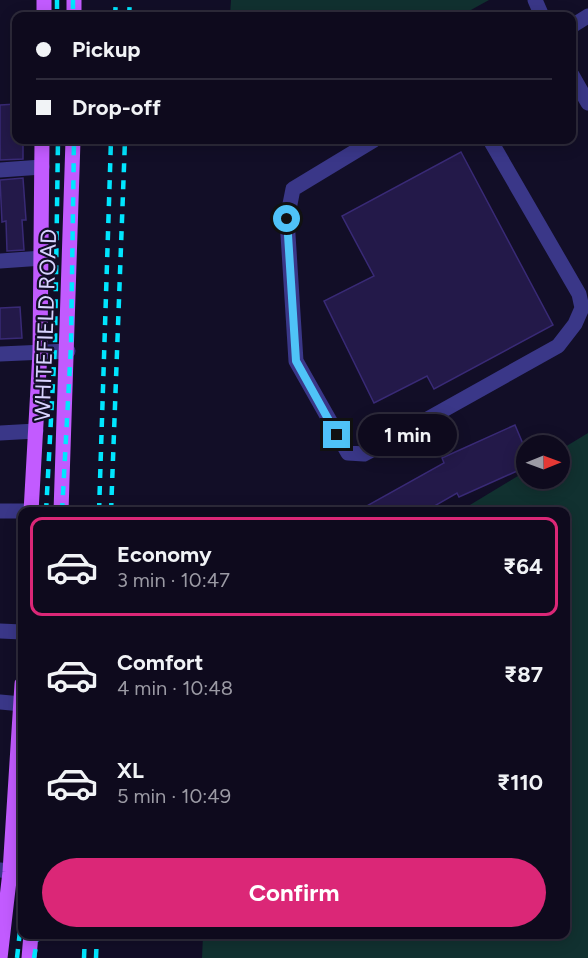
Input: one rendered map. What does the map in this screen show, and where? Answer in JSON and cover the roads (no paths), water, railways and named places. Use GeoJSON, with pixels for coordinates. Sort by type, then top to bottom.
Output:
{"type":"FeatureCollection","features":[{"type":"Feature","properties":{"kind":"main road","name":"WHITEFIELD ROAD"},"geometry":{"type":"LineString","coordinates":[[31,507],[43,258],[42,144]]}},
{"type":"Feature","properties":{"kind":"main road","name":"WHITEFIELD ROAD"},"geometry":{"type":"LineString","coordinates":[[62,507],[73,144]]}},
{"type":"Feature","properties":{"kind":"main road"},"geometry":{"type":"LineString","coordinates":[[0,958],[11,871],[18,765]]}},
{"type":"Feature","properties":{"kind":"main road"},"geometry":{"type":"LineString","coordinates":[[29,958],[31,939]]}},
{"type":"Feature","properties":{"kind":"street"},"geometry":{"type":"LineString","coordinates":[[576,82],[588,103]]}},
{"type":"Feature","properties":{"kind":"street"},"geometry":{"type":"LineString","coordinates":[[367,144],[293,189],[287,219],[296,361],[348,453],[364,454],[558,346],[582,308],[579,294],[492,144]]}},
{"type":"Feature","properties":{"kind":"street"},"geometry":{"type":"LineString","coordinates":[[0,170],[42,167]]}},
{"type":"Feature","properties":{"kind":"street"},"geometry":{"type":"LineString","coordinates":[[0,261],[43,258]]}},
{"type":"Feature","properties":{"kind":"street"},"geometry":{"type":"LineString","coordinates":[[0,354],[68,351]]}},
{"type":"Feature","properties":{"kind":"street"},"geometry":{"type":"LineString","coordinates":[[0,433],[36,431]]}},
{"type":"Feature","properties":{"kind":"street"},"geometry":{"type":"LineString","coordinates":[[0,511],[18,511]]}},
{"type":"Feature","properties":{"kind":"street"},"geometry":{"type":"LineString","coordinates":[[0,631],[18,632]]}},
{"type":"Feature","properties":{"kind":"street"},"geometry":{"type":"LineString","coordinates":[[0,702],[18,704]]}},
{"type":"Feature","properties":{"kind":"railway"},"geometry":{"type":"LineString","coordinates":[[57,0],[57,12]]}},
{"type":"Feature","properties":{"kind":"railway"},"geometry":{"type":"LineString","coordinates":[[73,0],[73,12]]}},
{"type":"Feature","properties":{"kind":"railway"},"geometry":{"type":"LineString","coordinates":[[115,12],[116,0]]}},
{"type":"Feature","properties":{"kind":"railway"},"geometry":{"type":"LineString","coordinates":[[129,12],[130,0]]}},
{"type":"Feature","properties":{"kind":"railway"},"geometry":{"type":"LineString","coordinates":[[46,507],[55,345],[58,144]]}},
{"type":"Feature","properties":{"kind":"railway"},"geometry":{"type":"LineString","coordinates":[[62,507],[71,346],[74,144]]}},
{"type":"Feature","properties":{"kind":"railway"},"geometry":{"type":"LineString","coordinates":[[99,507],[111,144]]}},
{"type":"Feature","properties":{"kind":"railway"},"geometry":{"type":"LineString","coordinates":[[111,507],[125,144]]}},
{"type":"Feature","properties":{"kind":"railway"},"geometry":{"type":"LineString","coordinates":[[17,958],[19,939]]}},
{"type":"Feature","properties":{"kind":"railway"},"geometry":{"type":"LineString","coordinates":[[34,958],[37,939]]}},
{"type":"Feature","properties":{"kind":"railway"},"geometry":{"type":"LineString","coordinates":[[84,958],[85,939]]}},
{"type":"Feature","properties":{"kind":"railway"},"geometry":{"type":"LineString","coordinates":[[96,958],[97,939]]}}]}
